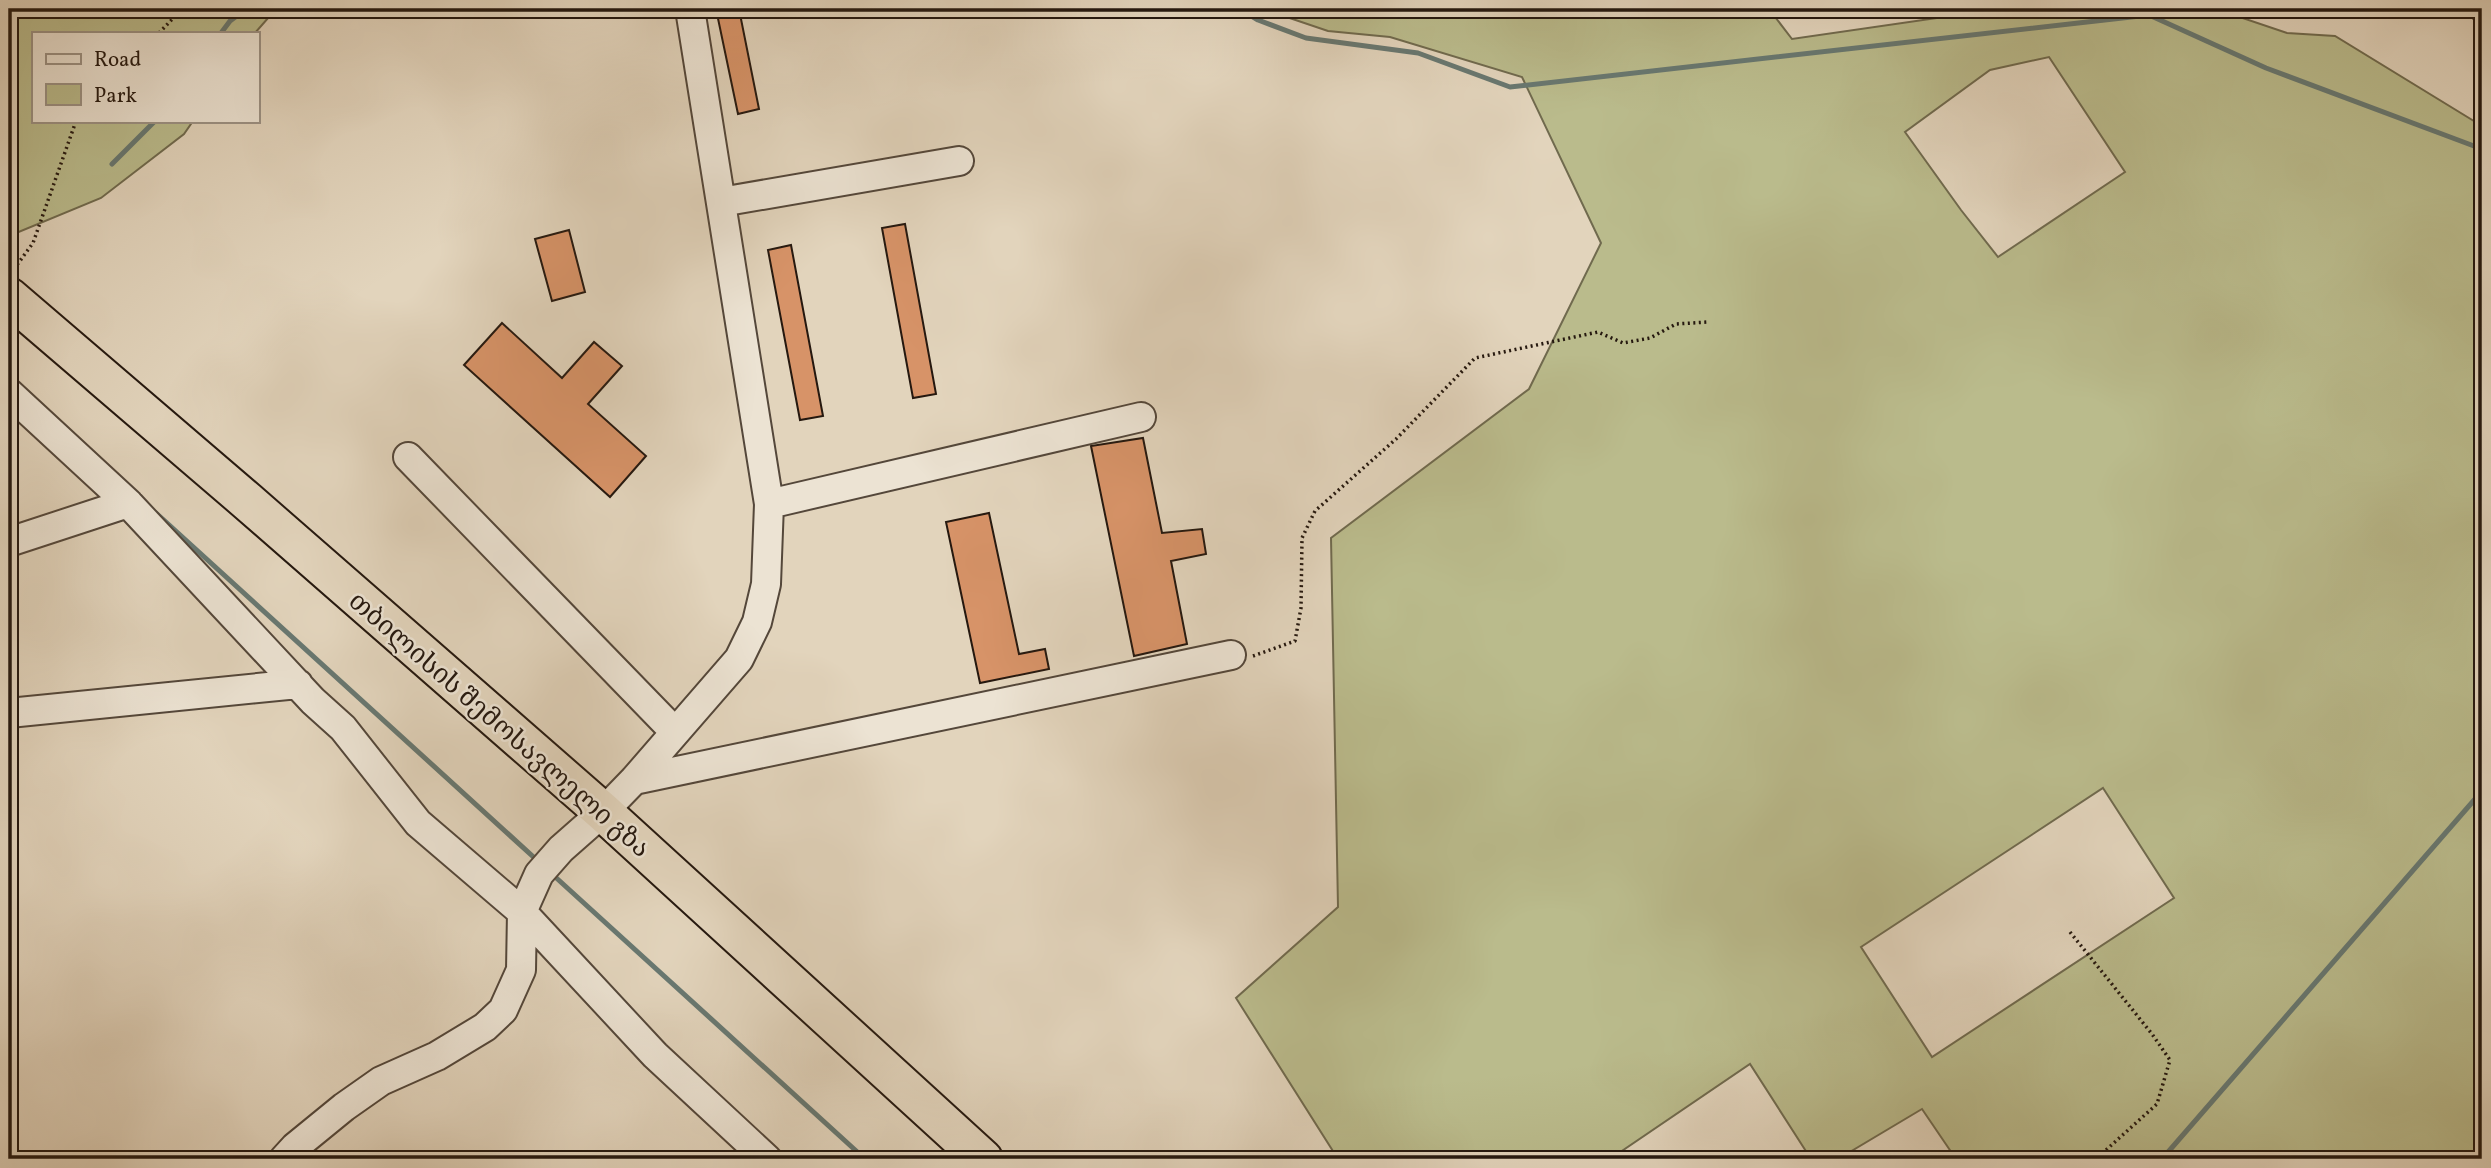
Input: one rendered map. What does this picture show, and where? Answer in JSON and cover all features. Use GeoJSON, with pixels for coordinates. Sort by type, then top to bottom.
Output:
{"type":"FeatureCollection","features":[{"type":"Feature","properties":{"kind":"highway","name":"თბილისის შემოსავლელი გზა"},"geometry":{"type":"LineString","coordinates":[[9,297],[603,812],[983,1159]]}},
{"type":"Feature","properties":{"kind":"street"},"geometry":{"type":"LineString","coordinates":[[284,1159],[344,1107],[381,1080],[437,1056],[485,1027],[503,1010],[521,970],[522,912],[539,874],[561,849],[634,780],[739,659],[757,622],[766,584],[769,504],[690,9]]}},
{"type":"Feature","properties":{"kind":"street"},"geometry":{"type":"LineString","coordinates":[[721,202],[959,161]]}},
{"type":"Feature","properties":{"kind":"street"},"geometry":{"type":"LineString","coordinates":[[9,393],[128,503],[313,701],[343,728],[418,822],[522,912],[655,1055],[767,1159]]}},
{"type":"Feature","properties":{"kind":"street"},"geometry":{"type":"LineString","coordinates":[[769,504],[1141,417]]}},
{"type":"Feature","properties":{"kind":"street"},"geometry":{"type":"LineString","coordinates":[[408,457],[675,732]]}},
{"type":"Feature","properties":{"kind":"street"},"geometry":{"type":"LineString","coordinates":[[9,542],[128,503]]}},
{"type":"Feature","properties":{"kind":"street"},"geometry":{"type":"LineString","coordinates":[[634,780],[1231,655]]}},
{"type":"Feature","properties":{"kind":"street"},"geometry":{"type":"LineString","coordinates":[[9,713],[298,684]]}},
{"type":"Feature","properties":{"kind":"path"},"geometry":{"type":"LineString","coordinates":[[160,32],[182,9]]}},
{"type":"Feature","properties":{"kind":"path"},"geometry":{"type":"LineString","coordinates":[[2466,9],[2482,28]]}},
{"type":"Feature","properties":{"kind":"path"},"geometry":{"type":"LineString","coordinates":[[9,276],[33,243],[76,122]]}},
{"type":"Feature","properties":{"kind":"path"},"geometry":{"type":"LineString","coordinates":[[1231,655],[1253,656],[1295,641],[1301,608],[1302,538],[1315,511],[1396,439],[1475,358],[1598,332],[1623,343],[1650,338],[1676,324],[1708,322]]}},
{"type":"Feature","properties":{"kind":"path"},"geometry":{"type":"LineString","coordinates":[[2070,932],[2170,1060],[2157,1104],[2096,1159]]}},
{"type":"Feature","properties":{"kind":"green space"},"geometry":{"type":"Polygon","coordinates":[[[9,9],[276,9],[256,32],[32,32],[32,122],[192,122],[184,134],[101,198],[9,236],[9,9]]]}},
{"type":"Feature","properties":{"kind":"green space"},"geometry":{"type":"Polygon","coordinates":[[[1263,9],[1769,9],[1792,39],[1999,9],[2216,9],[2287,33],[2335,36],[2482,126],[2482,259],[2479,263],[2482,270],[2482,1159],[1956,1159],[1922,1109],[1838,1159],[1811,1159],[1750,1064],[1610,1159],[1338,1159],[1236,998],[1338,907],[1331,538],[1529,389],[1601,243],[1522,77],[1390,37],[1328,31],[1263,9]],[[2049,57],[1990,70],[1905,132],[1998,257],[2125,172],[2049,57]],[[2103,788],[1861,947],[1932,1057],[2174,898],[2103,788]]]}},
{"type":"Feature","properties":{"kind":"building"},"geometry":{"type":"Polygon","coordinates":[[[716,9],[739,9],[759,109],[738,114],[716,9]]]}},
{"type":"Feature","properties":{"kind":"building"},"geometry":{"type":"Polygon","coordinates":[[[905,224],[936,394],[913,398],[882,228],[905,224]]]}},
{"type":"Feature","properties":{"kind":"building"},"geometry":{"type":"Polygon","coordinates":[[[569,230],[585,292],[552,301],[535,239],[569,230]]]}},
{"type":"Feature","properties":{"kind":"building"},"geometry":{"type":"Polygon","coordinates":[[[791,245],[823,416],[800,420],[768,250],[791,245]]]}},
{"type":"Feature","properties":{"kind":"building"},"geometry":{"type":"Polygon","coordinates":[[[502,323],[562,378],[594,342],[622,366],[588,404],[646,456],[610,497],[464,365],[502,323]]]}},
{"type":"Feature","properties":{"kind":"building"},"geometry":{"type":"Polygon","coordinates":[[[1143,438],[1162,533],[1202,529],[1206,554],[1171,561],[1187,644],[1134,656],[1091,446],[1143,438]]]}},
{"type":"Feature","properties":{"kind":"building"},"geometry":{"type":"Polygon","coordinates":[[[989,513],[1019,654],[1045,649],[1049,669],[980,683],[946,522],[989,513]]]}},
{"type":"Feature","properties":{"kind":"waterway"},"geometry":{"type":"LineString","coordinates":[[222,32],[230,21],[246,9]]}},
{"type":"Feature","properties":{"kind":"waterway"},"geometry":{"type":"LineString","coordinates":[[1240,9],[1258,20],[1306,38],[1418,53],[1510,87],[2149,15],[2266,68],[2482,149]]}},
{"type":"Feature","properties":{"kind":"waterway"},"geometry":{"type":"LineString","coordinates":[[112,164],[154,122]]}},
{"type":"Feature","properties":{"kind":"waterway"},"geometry":{"type":"LineString","coordinates":[[156,513],[539,862]]}},
{"type":"Feature","properties":{"kind":"waterway"},"geometry":{"type":"LineString","coordinates":[[2162,1159],[2482,791]]}},
{"type":"Feature","properties":{"kind":"waterway"},"geometry":{"type":"LineString","coordinates":[[552,874],[865,1159]]}}]}
